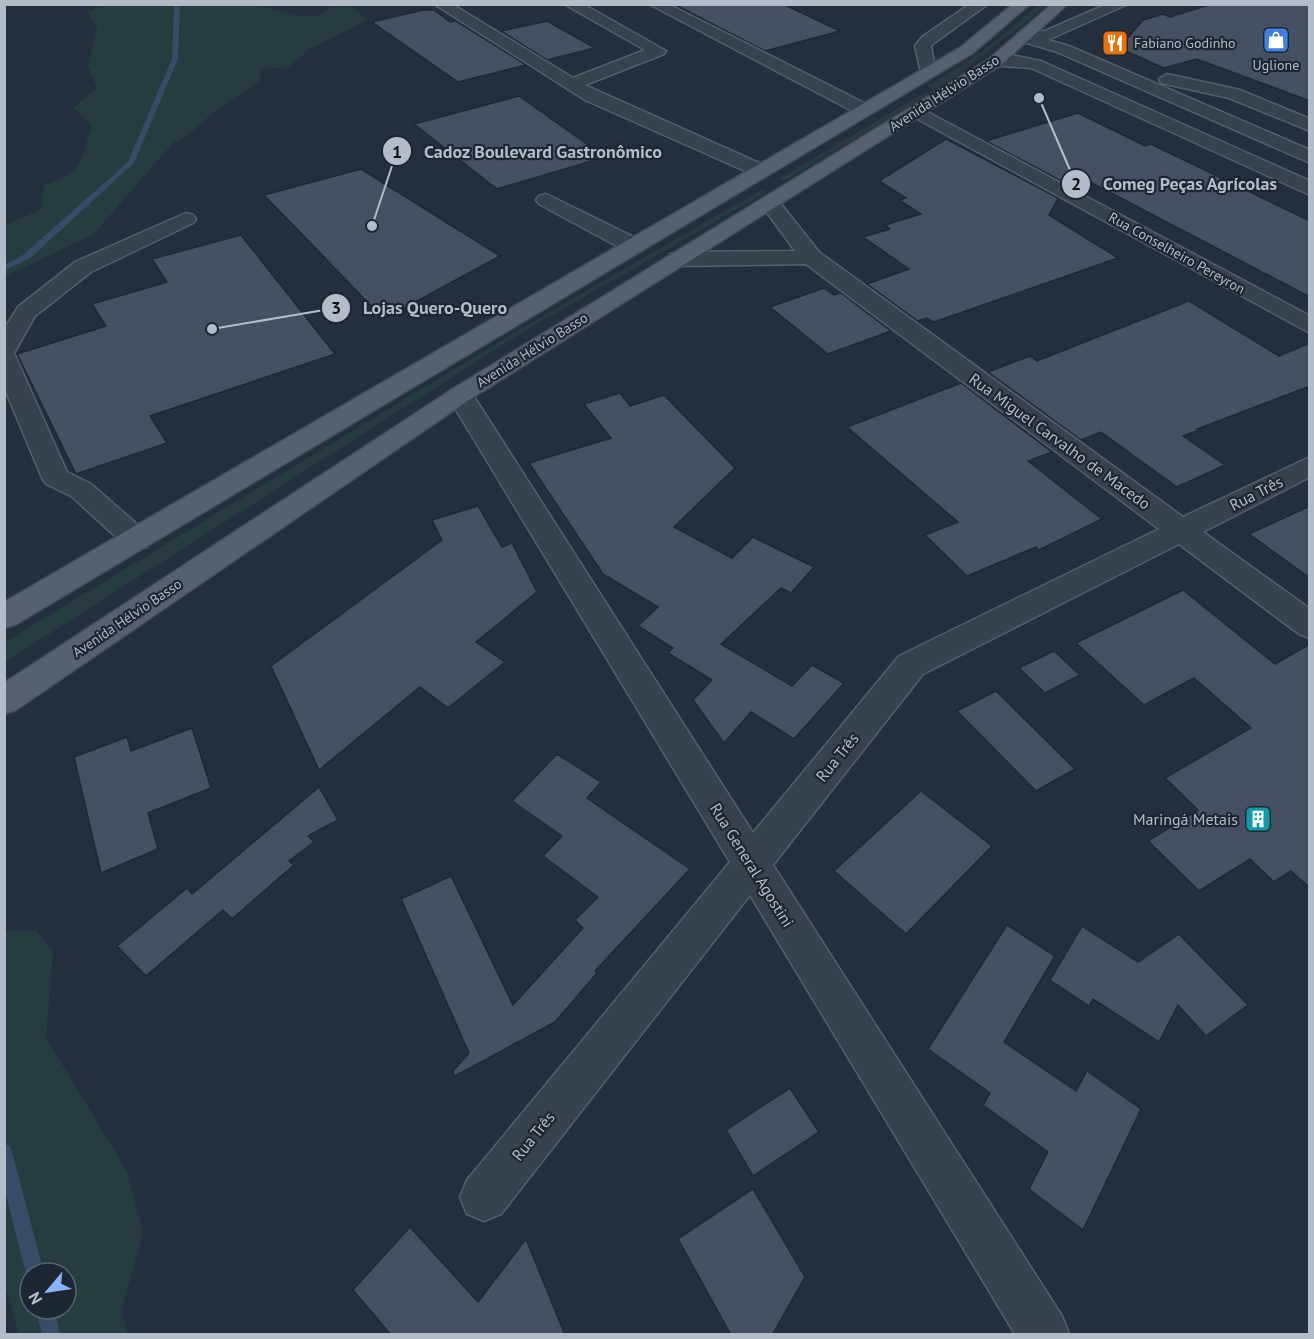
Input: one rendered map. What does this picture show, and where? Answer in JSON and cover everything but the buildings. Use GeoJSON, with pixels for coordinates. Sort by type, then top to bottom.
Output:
{"type":"FeatureCollection","features":[{"type":"Feature","properties":{"kind":"main road","name":"Avenida Hélvio Basso"},"geometry":{"type":"LineString","coordinates":[[4,617],[968,50],[1023,4]]}},
{"type":"Feature","properties":{"kind":"main road","name":"Avenida Hélvio Basso"},"geometry":{"type":"LineString","coordinates":[[4,700],[460,395],[995,62],[1061,4]]}},
{"type":"Feature","properties":{"kind":"street"},"geometry":{"type":"LineString","coordinates":[[441,4],[591,96],[761,171]]}},
{"type":"Feature","properties":{"kind":"street"},"geometry":{"type":"LineString","coordinates":[[572,4],[658,51],[572,84]]}},
{"type":"Feature","properties":{"kind":"street"},"geometry":{"type":"LineString","coordinates":[[656,4],[864,110]]}},
{"type":"Feature","properties":{"kind":"street"},"geometry":{"type":"LineString","coordinates":[[928,73],[923,51],[928,40],[981,4]]}},
{"type":"Feature","properties":{"kind":"street"},"geometry":{"type":"LineString","coordinates":[[1023,37],[1048,35],[1121,4]]}},
{"type":"Feature","properties":{"kind":"street"},"geometry":{"type":"LineString","coordinates":[[1023,37],[1063,50],[1310,157]]}},
{"type":"Feature","properties":{"kind":"street"},"geometry":{"type":"LineString","coordinates":[[928,40],[947,47],[968,50]]}},
{"type":"Feature","properties":{"kind":"street"},"geometry":{"type":"LineString","coordinates":[[995,62],[1011,60],[1035,64],[1310,189]]}},
{"type":"Feature","properties":{"kind":"street"},"geometry":{"type":"LineString","coordinates":[[1142,84],[1164,79],[1199,88],[1217,89],[1310,126]]}},
{"type":"Feature","properties":{"kind":"street","name":"Rua Conselheiro Pereyron"},"geometry":{"type":"LineString","coordinates":[[918,112],[1310,326]]}},
{"type":"Feature","properties":{"kind":"street"},"geometry":{"type":"LineString","coordinates":[[1283,177],[1310,168]]}},
{"type":"Feature","properties":{"kind":"street"},"geometry":{"type":"LineString","coordinates":[[546,200],[634,246]]}},
{"type":"Feature","properties":{"kind":"street","name":"Rua Miguel Carvalho de Macedo"},"geometry":{"type":"LineString","coordinates":[[770,203],[811,257],[1310,626]]}},
{"type":"Feature","properties":{"kind":"street"},"geometry":{"type":"LineString","coordinates":[[4,350],[26,312],[83,267],[186,219]]}},
{"type":"Feature","properties":{"kind":"street"},"geometry":{"type":"LineString","coordinates":[[678,259],[811,257]]}},
{"type":"Feature","properties":{"kind":"street"},"geometry":{"type":"LineString","coordinates":[[4,356],[56,478],[81,490],[137,540]]}},
{"type":"Feature","properties":{"kind":"street","name":"Rua General Agostini"},"geometry":{"type":"LineString","coordinates":[[460,395],[1044,1335]]}},
{"type":"Feature","properties":{"kind":"street","name":"Rua Três"},"geometry":{"type":"LineString","coordinates":[[484,1197],[911,665],[1310,466]]}},
{"type":"Feature","properties":{"kind":"green space"},"geometry":{"type":"Polygon","coordinates":[[[1039,4],[1047,5],[939,90],[926,87],[985,49],[1039,4]]]}},
{"type":"Feature","properties":{"kind":"green space"},"geometry":{"type":"Polygon","coordinates":[[[101,5],[257,5],[297,16],[316,16],[332,7],[349,5],[368,20],[311,48],[286,69],[266,67],[261,71],[258,82],[212,114],[188,135],[173,143],[93,235],[5,276],[5,225],[41,210],[44,185],[67,176],[82,158],[92,126],[73,108],[97,88],[88,66],[97,26],[88,13],[101,5]]]}},
{"type":"Feature","properties":{"kind":"green space"},"geometry":{"type":"Polygon","coordinates":[[[924,93],[929,94],[784,181],[779,179],[924,93]]]}},
{"type":"Feature","properties":{"kind":"green space"},"geometry":{"type":"Polygon","coordinates":[[[761,190],[767,192],[523,332],[5,662],[5,642],[517,331],[761,190]]]}},
{"type":"Feature","properties":{"kind":"green space"},"geometry":{"type":"Polygon","coordinates":[[[5,931],[36,931],[53,951],[46,1038],[127,1171],[143,1233],[121,1313],[128,1334],[19,1334],[4,1281],[5,931]]]}},
{"type":"Feature","properties":{"kind":"waterway"},"geometry":{"type":"LineString","coordinates":[[4,268],[26,257],[131,163],[175,59],[177,4]]}},
{"type":"Feature","properties":{"kind":"waterway"},"geometry":{"type":"LineString","coordinates":[[4,1152],[32,1261]]}},
{"type":"Feature","properties":{"kind":"waterway"},"geometry":{"type":"LineString","coordinates":[[48,1321],[51,1334]]}},
{"type":"Feature","properties":{"kind":"place","name":"Uglione"},"geometry":{"type":"Point","coordinates":[1276,40]}},
{"type":"Feature","properties":{"kind":"place","name":"Fabiano Godinho"},"geometry":{"type":"Point","coordinates":[1115,43]}},
{"type":"Feature","properties":{"kind":"place","name":"Comeg Peças Agrícolas"},"geometry":{"type":"Point","coordinates":[1039,98]}},
{"type":"Feature","properties":{"kind":"place","name":"Cadoz Boulevard Gastronômico"},"geometry":{"type":"Point","coordinates":[372,226]}},
{"type":"Feature","properties":{"kind":"place","name":"Lojas Quero-Quero"},"geometry":{"type":"Point","coordinates":[212,329]}},
{"type":"Feature","properties":{"kind":"place","name":"Maringá Metais"},"geometry":{"type":"Point","coordinates":[1258,819]}}]}
